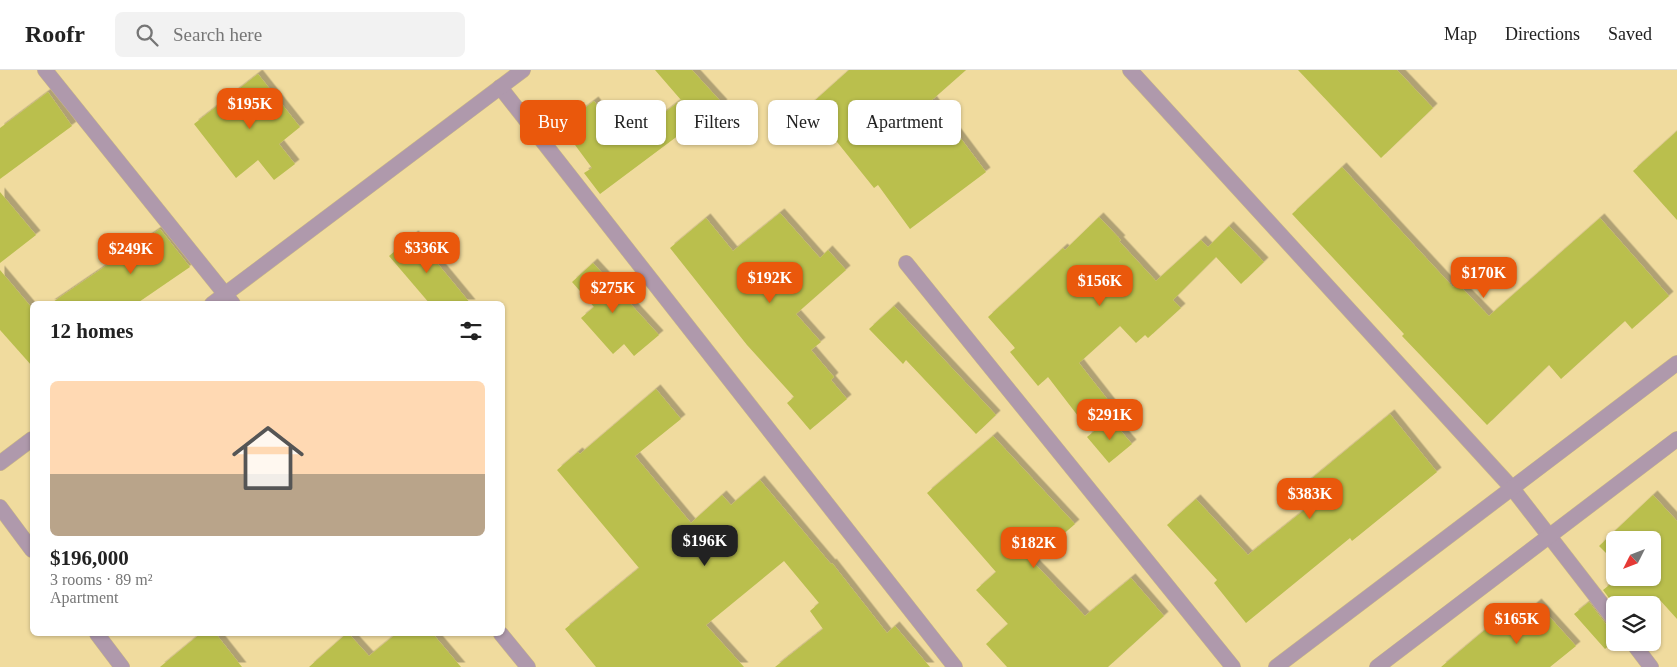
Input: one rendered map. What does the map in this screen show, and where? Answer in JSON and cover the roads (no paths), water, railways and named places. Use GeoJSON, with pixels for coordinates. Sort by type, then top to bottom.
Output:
{"type":"FeatureCollection","features":[{"type":"Feature","properties":{"kind":"street"},"geometry":{"type":"LineString","coordinates":[[45,70],[229,299],[523,70]]}},
{"type":"Feature","properties":{"kind":"street"},"geometry":{"type":"LineString","coordinates":[[1130,70],[1512,488],[1606,610]]}},
{"type":"Feature","properties":{"kind":"street"},"geometry":{"type":"LineString","coordinates":[[500,87],[956,667]]}},
{"type":"Feature","properties":{"kind":"street"},"geometry":{"type":"LineString","coordinates":[[906,262],[1233,667]]}},
{"type":"Feature","properties":{"kind":"street"},"geometry":{"type":"LineString","coordinates":[[1276,667],[1677,363]]}},
{"type":"Feature","properties":{"kind":"street"},"geometry":{"type":"LineString","coordinates":[[1377,667],[1677,439]]}},
{"type":"Feature","properties":{"kind":"street"},"geometry":{"type":"LineString","coordinates":[[0,463],[30,440]]}},
{"type":"Feature","properties":{"kind":"street"},"geometry":{"type":"LineString","coordinates":[[0,507],[30,547]]}},
{"type":"Feature","properties":{"kind":"street"},"geometry":{"type":"LineString","coordinates":[[99,636],[122,667]]}},
{"type":"Feature","properties":{"kind":"street"},"geometry":{"type":"LineString","coordinates":[[503,636],[528,667]]}},
{"type":"Feature","properties":{"kind":"street"},"geometry":{"type":"LineString","coordinates":[[1639,651],[1651,667]]}}]}
